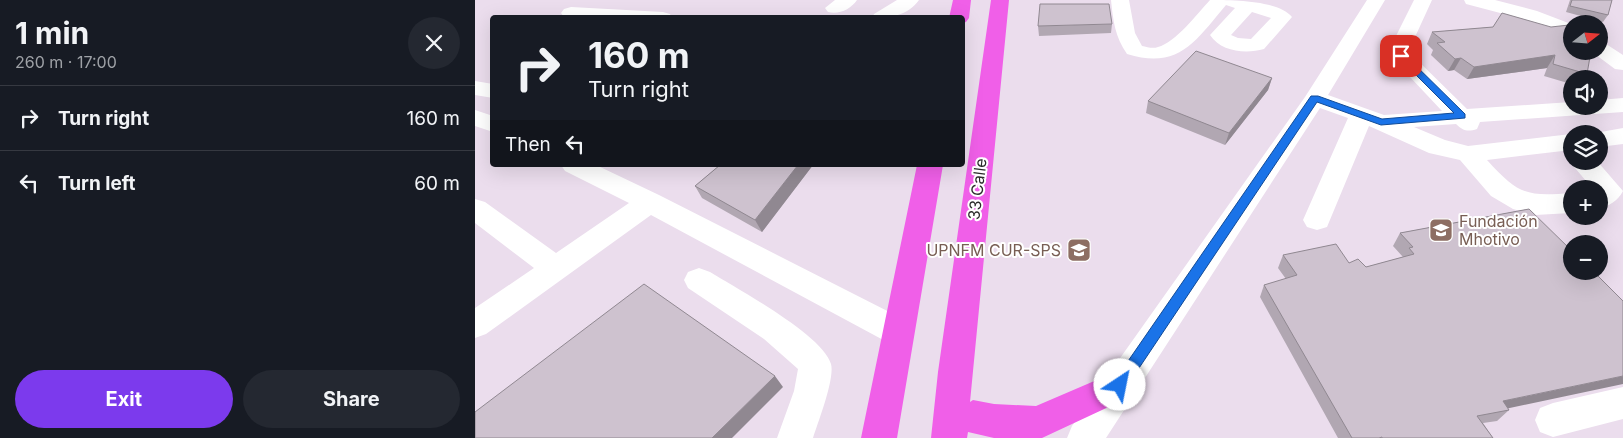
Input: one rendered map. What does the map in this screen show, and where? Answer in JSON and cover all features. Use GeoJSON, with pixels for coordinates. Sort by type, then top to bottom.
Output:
{"type":"FeatureCollection","features":[{"type":"Feature","properties":{"kind":"main road"},"geometry":{"type":"LineString","coordinates":[[960,15],[962,0]]}},
{"type":"Feature","properties":{"kind":"main road","name":"33 Calle"},"geometry":{"type":"LineString","coordinates":[[967,431],[955,372],[999,0]]}},
{"type":"Feature","properties":{"kind":"main road"},"geometry":{"type":"LineString","coordinates":[[879,438],[930,167]]}},
{"type":"Feature","properties":{"kind":"main road"},"geometry":{"type":"LineString","coordinates":[[894,438],[905,362],[898,332]]}},
{"type":"Feature","properties":{"kind":"main road"},"geometry":{"type":"LineString","coordinates":[[967,431],[994,421],[1037,423],[1120,385]]}},
{"type":"Feature","properties":{"kind":"street"},"geometry":{"type":"LineString","coordinates":[[886,15],[910,0]]}},
{"type":"Feature","properties":{"kind":"street"},"geometry":{"type":"LineString","coordinates":[[1120,0],[1125,33],[1134,50],[1149,55],[1167,52],[1190,32],[1220,0]]}},
{"type":"Feature","properties":{"kind":"street"},"geometry":{"type":"LineString","coordinates":[[1227,0],[1247,6]]}},
{"type":"Feature","properties":{"kind":"street"},"geometry":{"type":"LineString","coordinates":[[1085,438],[1315,98],[1376,0]]}},
{"type":"Feature","properties":{"kind":"street"},"geometry":{"type":"LineString","coordinates":[[1423,0],[1400,48],[1401,56],[1494,151]]}},
{"type":"Feature","properties":{"kind":"street"},"geometry":{"type":"LineString","coordinates":[[1473,0],[1537,18],[1563,28]]}},
{"type":"Feature","properties":{"kind":"street"},"geometry":{"type":"LineString","coordinates":[[571,13],[608,15]]}},
{"type":"Feature","properties":{"kind":"street"},"geometry":{"type":"LineString","coordinates":[[1608,54],[1623,64]]}},
{"type":"Feature","properties":{"kind":"street"},"geometry":{"type":"LineString","coordinates":[[475,88],[490,90]]}},
{"type":"Feature","properties":{"kind":"street"},"geometry":{"type":"LineString","coordinates":[[1315,98],[1438,147],[1468,154],[1563,146]]}},
{"type":"Feature","properties":{"kind":"street"},"geometry":{"type":"LineString","coordinates":[[1371,119],[1461,116],[1623,105]]}},
{"type":"Feature","properties":{"kind":"street"},"geometry":{"type":"LineString","coordinates":[[475,117],[490,124]]}},
{"type":"Feature","properties":{"kind":"street"},"geometry":{"type":"LineString","coordinates":[[1317,220],[1371,119]]}},
{"type":"Feature","properties":{"kind":"street"},"geometry":{"type":"LineString","coordinates":[[1608,138],[1623,136]]}},
{"type":"Feature","properties":{"kind":"street"},"geometry":{"type":"LineString","coordinates":[[1468,154],[1506,196],[1529,205],[1563,203]]}},
{"type":"Feature","properties":{"kind":"street"},"geometry":{"type":"LineString","coordinates":[[578,167],[650,202],[898,332]]}},
{"type":"Feature","properties":{"kind":"street"},"geometry":{"type":"LineString","coordinates":[[1591,170],[1600,180]]}},
{"type":"Feature","properties":{"kind":"street"},"geometry":{"type":"LineString","coordinates":[[475,325],[650,202]]}},
{"type":"Feature","properties":{"kind":"street"},"geometry":{"type":"LineString","coordinates":[[475,210],[556,268]]}},
{"type":"Feature","properties":{"kind":"street"},"geometry":{"type":"LineString","coordinates":[[699,280],[761,320],[807,356],[815,365],[811,391],[795,438]]}},
{"type":"Feature","properties":{"kind":"street"},"geometry":{"type":"LineString","coordinates":[[1553,420],[1623,403]]}},
{"type":"Feature","properties":{"kind":"building"},"geometry":{"type":"Polygon","coordinates":[[[1572,0],[1612,0],[1608,15],[1570,6],[1572,0]]]}},
{"type":"Feature","properties":{"kind":"building"},"geometry":{"type":"Polygon","coordinates":[[[1040,4],[1109,4],[1112,24],[1038,26],[1040,4]]]}},
{"type":"Feature","properties":{"kind":"building"},"geometry":{"type":"Polygon","coordinates":[[[1502,13],[1551,27],[1563,26],[1563,60],[1589,60],[1588,70],[1573,70],[1553,64],[1555,55],[1474,67],[1461,58],[1455,59],[1437,43],[1445,42],[1432,32],[1493,27],[1502,13]]]}},
{"type":"Feature","properties":{"kind":"building"},"geometry":{"type":"Polygon","coordinates":[[[1196,51],[1272,78],[1229,133],[1148,101],[1196,51]]]}},
{"type":"Feature","properties":{"kind":"building"},"geometry":{"type":"Polygon","coordinates":[[[718,167],[796,167],[755,220],[695,186],[718,167]]]}},
{"type":"Feature","properties":{"kind":"building"},"geometry":{"type":"Polygon","coordinates":[[[1529,209],[1563,242],[1563,280],[1602,280],[1623,301],[1623,376],[1503,401],[1509,410],[1477,416],[1493,438],[1352,438],[1264,285],[1297,275],[1283,255],[1336,244],[1349,263],[1358,259],[1366,267],[1414,254],[1409,248],[1413,247],[1400,233],[1529,209]]]}},
{"type":"Feature","properties":{"kind":"building"},"geometry":{"type":"Polygon","coordinates":[[[644,284],[775,376],[712,438],[475,438],[475,412],[644,284]]]}},
{"type":"Feature","properties":{"kind":"place","name":"Fundación Mhotivo"},"geometry":{"type":"Point","coordinates":[1441,230]}},
{"type":"Feature","properties":{"kind":"place","name":"UPNFM CUR-SPS"},"geometry":{"type":"Point","coordinates":[1079,250]}},
{"type":"Feature","properties":{"kind":"route"},"geometry":{"type":"LineString","coordinates":[[1120,385],[1315,98],[1381,122],[1461,116],[1401,56]]}}]}
